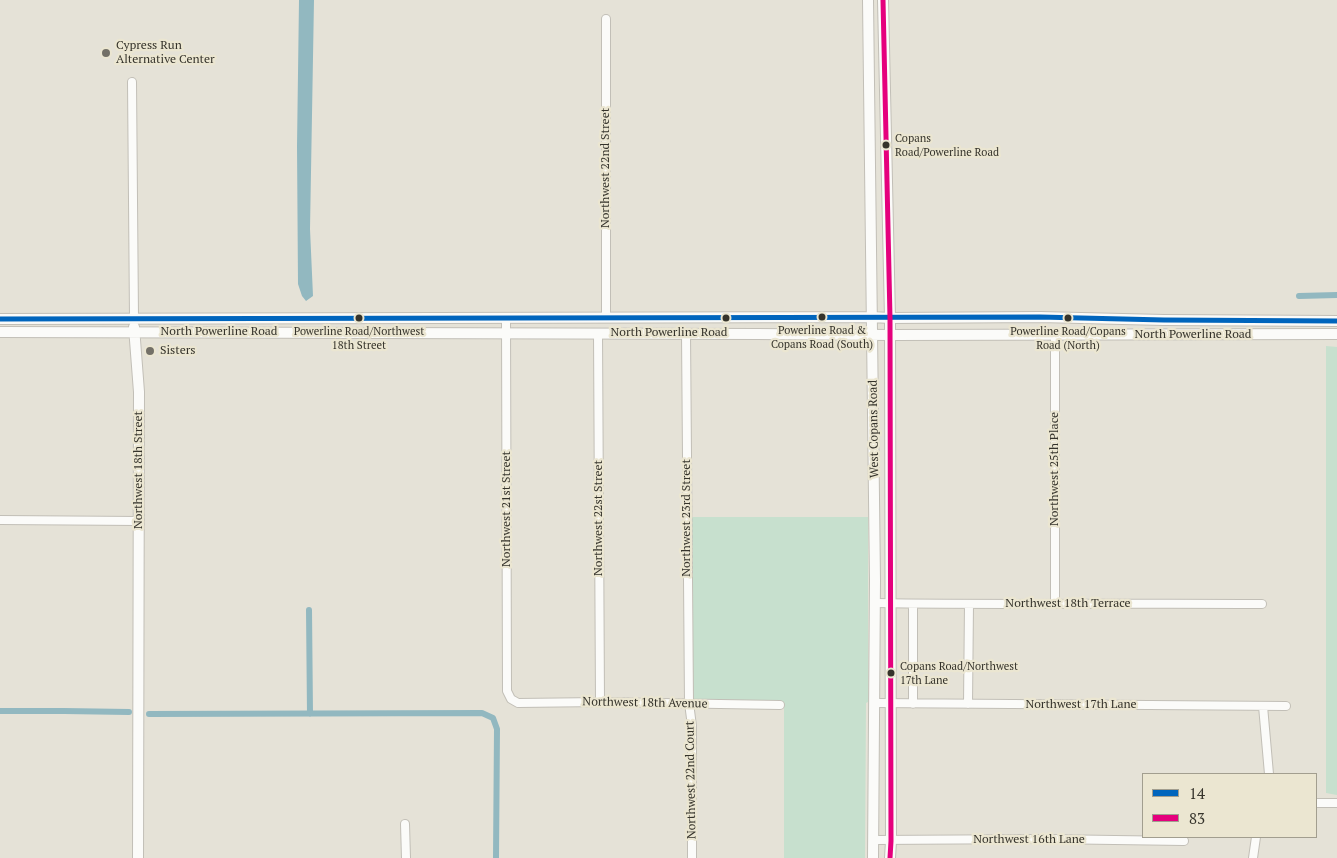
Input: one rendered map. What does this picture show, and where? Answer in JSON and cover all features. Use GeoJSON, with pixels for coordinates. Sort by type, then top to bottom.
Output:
{"type":"FeatureCollection","features":[{"type":"Feature","properties":{"kind":"main road","name":"West Copans Road"},"geometry":{"type":"LineString","coordinates":[[868,0],[875,603],[873,858]]}},
{"type":"Feature","properties":{"kind":"main road","name":"West Copans Road"},"geometry":{"type":"LineString","coordinates":[[883,0],[890,318],[890,858]]}},
{"type":"Feature","properties":{"kind":"main road"},"geometry":{"type":"LineString","coordinates":[[669,334],[682,326],[687,317]]}},
{"type":"Feature","properties":{"kind":"main road","name":"North Powerline Road"},"geometry":{"type":"LineString","coordinates":[[0,318],[1040,317],[1337,321]]}},
{"type":"Feature","properties":{"kind":"main road","name":"Northwest 18th Street"},"geometry":{"type":"LineString","coordinates":[[134,318],[139,392],[138,858]]}},
{"type":"Feature","properties":{"kind":"main road"},"geometry":{"type":"LineString","coordinates":[[280,332],[288,326],[324,326],[332,318]]}},
{"type":"Feature","properties":{"kind":"main road"},"geometry":{"type":"LineString","coordinates":[[1129,335],[1137,328],[1164,320]]}},
{"type":"Feature","properties":{"kind":"main road","name":"North Powerline Road"},"geometry":{"type":"LineString","coordinates":[[0,332],[890,335],[1334,333]]}},
{"type":"Feature","properties":{"kind":"street","name":"Northwest 22nd Street"},"geometry":{"type":"LineString","coordinates":[[606,19],[606,317]]}},
{"type":"Feature","properties":{"kind":"street","name":"Northwest 18th Street"},"geometry":{"type":"LineString","coordinates":[[132,82],[134,318]]}},
{"type":"Feature","properties":{"kind":"street","name":"Northwest 21st Street"},"geometry":{"type":"LineString","coordinates":[[506,318],[507,691],[511,699]]}},
{"type":"Feature","properties":{"kind":"street","name":"Northwest 22st Street"},"geometry":{"type":"LineString","coordinates":[[598,333],[600,702]]}},
{"type":"Feature","properties":{"kind":"street","name":"Northwest 23rd Street"},"geometry":{"type":"LineString","coordinates":[[686,334],[688,703]]}},
{"type":"Feature","properties":{"kind":"street","name":"Northwest 25th Place"},"geometry":{"type":"LineString","coordinates":[[1055,334],[1056,603]]}},
{"type":"Feature","properties":{"kind":"street"},"geometry":{"type":"LineString","coordinates":[[0,520],[139,521]]}},
{"type":"Feature","properties":{"kind":"street","name":"Northwest 18th Terrace"},"geometry":{"type":"LineString","coordinates":[[875,603],[1262,604]]}},
{"type":"Feature","properties":{"kind":"street"},"geometry":{"type":"LineString","coordinates":[[913,604],[913,704]]}},
{"type":"Feature","properties":{"kind":"street"},"geometry":{"type":"LineString","coordinates":[[968,704],[969,604]]}},
{"type":"Feature","properties":{"kind":"street","name":"Northwest 18th Avenue"},"geometry":{"type":"LineString","coordinates":[[511,699],[518,702],[780,705]]}},
{"type":"Feature","properties":{"kind":"street","name":"Northwest 22nd Court"},"geometry":{"type":"LineString","coordinates":[[688,703],[692,726],[692,858]]}},
{"type":"Feature","properties":{"kind":"street","name":"Northwest 17th Lane"},"geometry":{"type":"LineString","coordinates":[[875,704],[1286,706]]}},
{"type":"Feature","properties":{"kind":"street"},"geometry":{"type":"LineString","coordinates":[[1263,706],[1269,773]]}},
{"type":"Feature","properties":{"kind":"street"},"geometry":{"type":"LineString","coordinates":[[1317,803],[1337,803]]}},
{"type":"Feature","properties":{"kind":"street"},"geometry":{"type":"LineString","coordinates":[[405,824],[406,858]]}},
{"type":"Feature","properties":{"kind":"street"},"geometry":{"type":"LineString","coordinates":[[1253,858],[1256,838]]}},
{"type":"Feature","properties":{"kind":"street","name":"Northwest 16th Lane"},"geometry":{"type":"LineString","coordinates":[[874,840],[1045,839],[1184,841]]}},
{"type":"Feature","properties":{"kind":"green space"},"geometry":{"type":"Polygon","coordinates":[[[1326,346],[1337,347],[1337,795],[1326,793],[1326,346]]]}},
{"type":"Feature","properties":{"kind":"green space"},"geometry":{"type":"Polygon","coordinates":[[[691,517],[868,517],[868,702],[866,703],[865,858],[784,858],[784,702],[692,702],[691,517]]]}},
{"type":"Feature","properties":{"kind":"water"},"geometry":{"type":"Polygon","coordinates":[[[299,0],[314,0],[310,229],[313,296],[306,301],[298,284],[299,0]]]}},
{"type":"Feature","properties":{"kind":"waterway"},"geometry":{"type":"LineString","coordinates":[[1299,296],[1337,295]]}},
{"type":"Feature","properties":{"kind":"waterway"},"geometry":{"type":"LineString","coordinates":[[309,610],[310,714]]}},
{"type":"Feature","properties":{"kind":"waterway"},"geometry":{"type":"LineString","coordinates":[[0,711],[129,712]]}},
{"type":"Feature","properties":{"kind":"waterway"},"geometry":{"type":"LineString","coordinates":[[149,714],[482,713],[493,718],[497,729],[496,858]]}},
{"type":"Feature","properties":{"kind":"transit line","name":"83"},"geometry":{"type":"LineString","coordinates":[[883,0],[890,318],[890,858]]}},
{"type":"Feature","properties":{"kind":"transit line","name":"14"},"geometry":{"type":"LineString","coordinates":[[0,319],[1040,317],[1337,321]]}},
{"type":"Feature","properties":{"kind":"place","name":"Cypress Run Alternative Center"},"geometry":{"type":"Point","coordinates":[106,53]}},
{"type":"Feature","properties":{"kind":"place","name":"Copans Road/Powerline Road"},"geometry":{"type":"Point","coordinates":[886,145]}},
{"type":"Feature","properties":{"kind":"place","name":"Powerline Road & Copans Road (South)"},"geometry":{"type":"Point","coordinates":[822,317]}},
{"type":"Feature","properties":{"kind":"place","name":"Powerline Road/Northwest 18th Street"},"geometry":{"type":"Point","coordinates":[359,318]}},
{"type":"Feature","properties":{"kind":"place","name":"Powerline Road/Copans Road (North)"},"geometry":{"type":"Point","coordinates":[1068,318]}},
{"type":"Feature","properties":{"kind":"place","name":"Sisters"},"geometry":{"type":"Point","coordinates":[150,351]}},
{"type":"Feature","properties":{"kind":"place","name":"Copans Road/Northwest 17th Lane"},"geometry":{"type":"Point","coordinates":[891,673]}}]}
